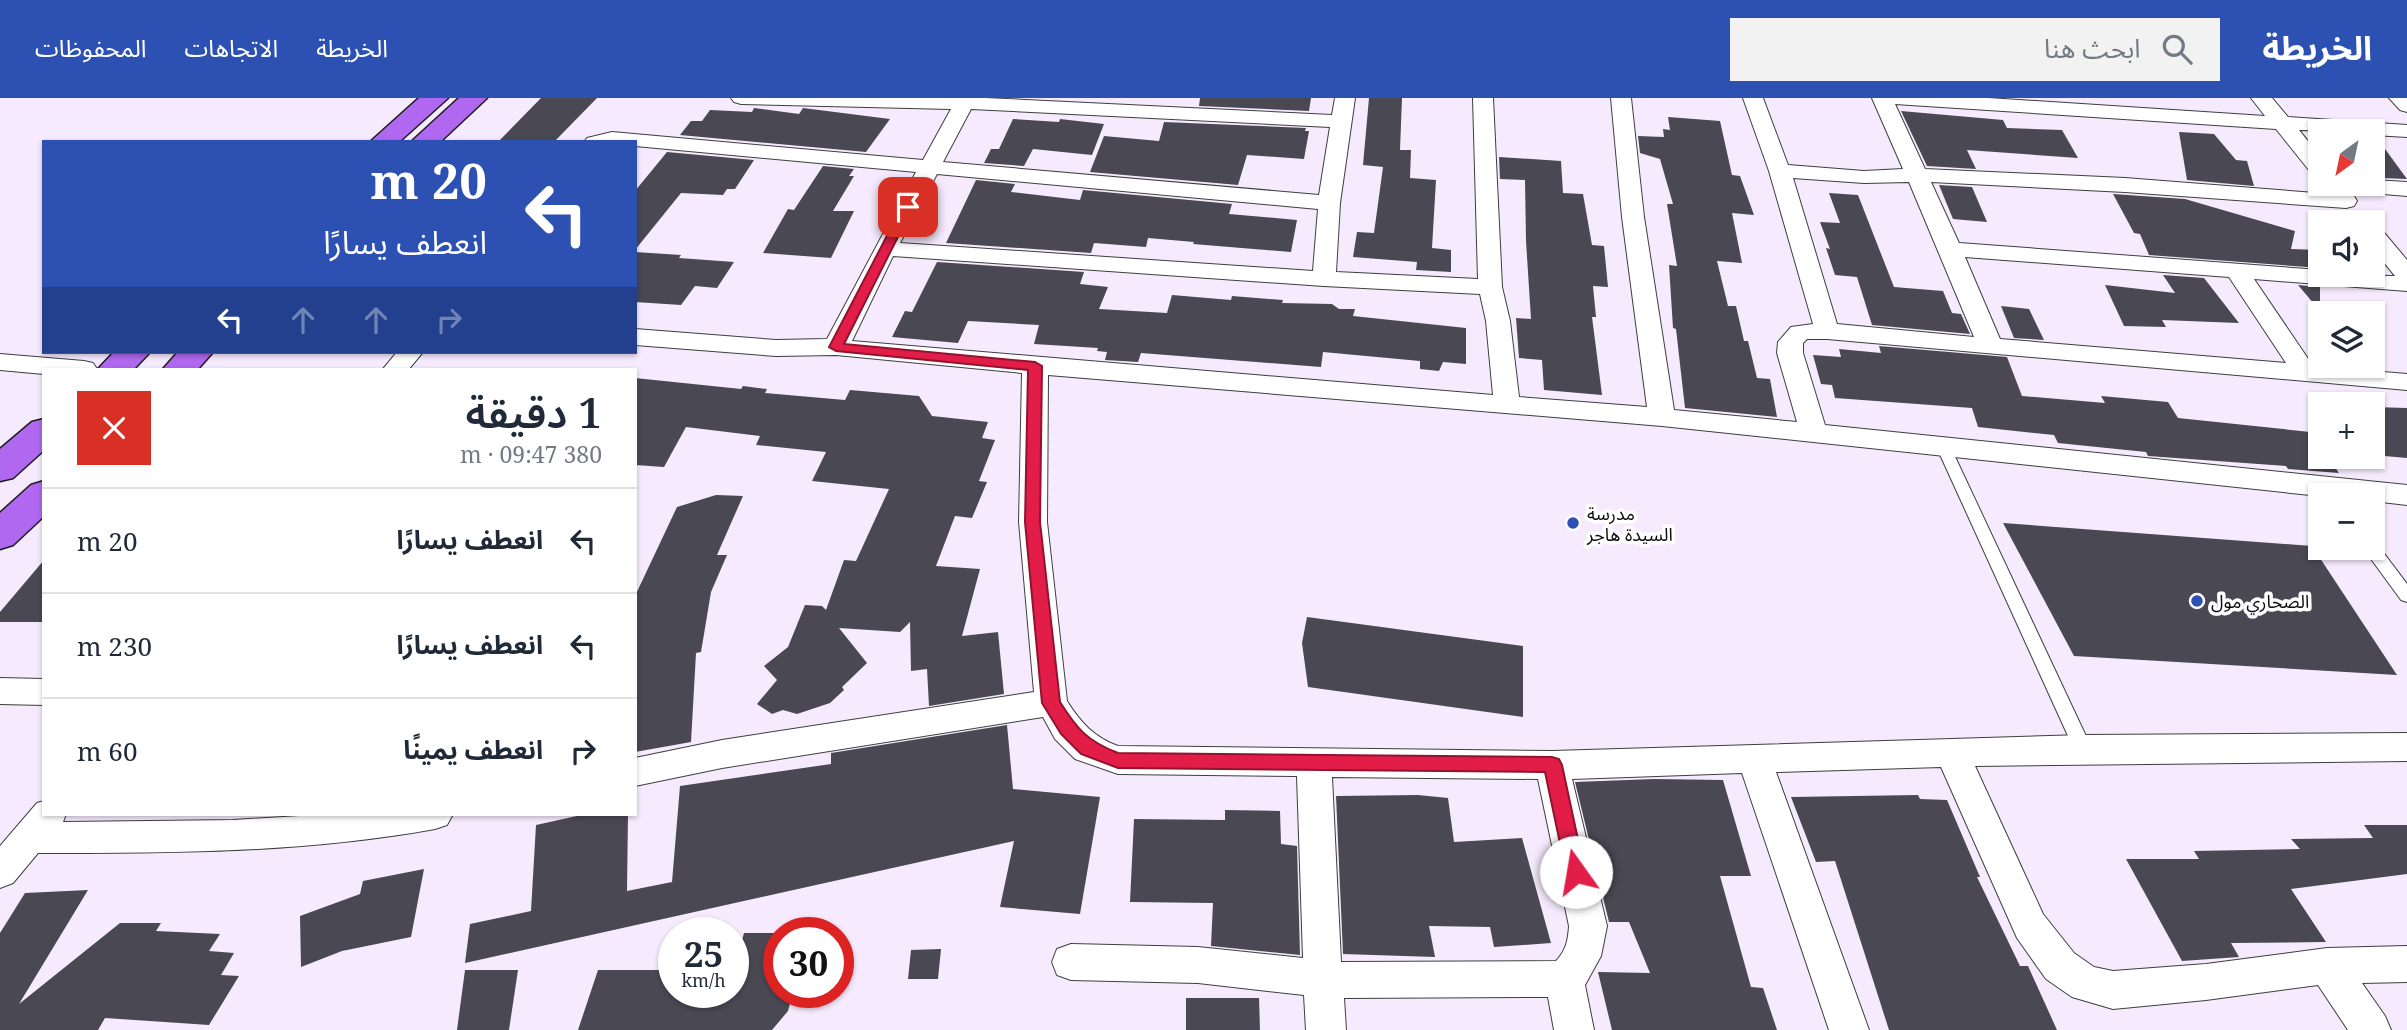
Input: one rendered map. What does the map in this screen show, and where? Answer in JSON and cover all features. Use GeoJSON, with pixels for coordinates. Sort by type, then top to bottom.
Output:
{"type":"FeatureCollection","features":[{"type":"Feature","properties":{"kind":"main road"},"geometry":{"type":"LineString","coordinates":[[385,140],[435,98]]}},
{"type":"Feature","properties":{"kind":"main road"},"geometry":{"type":"LineString","coordinates":[[426,140],[474,98]]}},
{"type":"Feature","properties":{"kind":"main road"},"geometry":{"type":"LineString","coordinates":[[115,368],[132,354]]}},
{"type":"Feature","properties":{"kind":"main road"},"geometry":{"type":"LineString","coordinates":[[179,368],[195,354]]}},
{"type":"Feature","properties":{"kind":"main road"},"geometry":{"type":"LineString","coordinates":[[0,469],[42,432]]}},
{"type":"Feature","properties":{"kind":"main road"},"geometry":{"type":"LineString","coordinates":[[0,534],[42,496]]}},
{"type":"Feature","properties":{"kind":"street"},"geometry":{"type":"LineString","coordinates":[[741,98],[966,101],[1340,121]]}},
{"type":"Feature","properties":{"kind":"street"},"geometry":{"type":"LineString","coordinates":[[1324,279],[1329,203],[1345,98]]}},
{"type":"Feature","properties":{"kind":"street"},"geometry":{"type":"LineString","coordinates":[[1483,98],[1490,287],[1498,321],[1507,404]]}},
{"type":"Feature","properties":{"kind":"street"},"geometry":{"type":"LineString","coordinates":[[1621,98],[1633,217],[1662,417]]}},
{"type":"Feature","properties":{"kind":"street"},"geometry":{"type":"LineString","coordinates":[[1753,98],[1780,171],[1826,331]]}},
{"type":"Feature","properties":{"kind":"street"},"geometry":{"type":"LineString","coordinates":[[1882,98],[1990,346]]}},
{"type":"Feature","properties":{"kind":"street"},"geometry":{"type":"LineString","coordinates":[[1895,98],[2407,131]]}},
{"type":"Feature","properties":{"kind":"street"},"geometry":{"type":"LineString","coordinates":[[2261,98],[2308,154]]}},
{"type":"Feature","properties":{"kind":"street"},"geometry":{"type":"LineString","coordinates":[[2399,98],[2407,106]]}},
{"type":"Feature","properties":{"kind":"street"},"geometry":{"type":"LineString","coordinates":[[836,347],[885,248],[966,101]]}},
{"type":"Feature","properties":{"kind":"street"},"geometry":{"type":"LineString","coordinates":[[603,140],[635,140]]}},
{"type":"Feature","properties":{"kind":"street"},"geometry":{"type":"LineString","coordinates":[[637,140],[1329,203]]}},
{"type":"Feature","properties":{"kind":"street"},"geometry":{"type":"LineString","coordinates":[[1780,171],[1864,177],[1917,175],[2308,188]]}},
{"type":"Feature","properties":{"kind":"street"},"geometry":{"type":"LineString","coordinates":[[2385,189],[2407,189]]}},
{"type":"Feature","properties":{"kind":"street"},"geometry":{"type":"LineString","coordinates":[[2343,196],[2354,210]]}},
{"type":"Feature","properties":{"kind":"street"},"geometry":{"type":"LineString","coordinates":[[885,248],[1324,279],[1490,287]]}},
{"type":"Feature","properties":{"kind":"street"},"geometry":{"type":"LineString","coordinates":[[2385,248],[2407,275]]}},
{"type":"Feature","properties":{"kind":"street"},"geometry":{"type":"LineString","coordinates":[[1950,249],[2407,284]]}},
{"type":"Feature","properties":{"kind":"street"},"geometry":{"type":"LineString","coordinates":[[2236,271],[2306,374]]}},
{"type":"Feature","properties":{"kind":"street"},"geometry":{"type":"LineString","coordinates":[[1814,434],[1790,353],[1791,342],[1800,332],[1826,331],[2407,382]]}},
{"type":"Feature","properties":{"kind":"street"},"geometry":{"type":"LineString","coordinates":[[637,337],[776,348],[836,347],[1035,366],[1662,417],[2308,489]]}},
{"type":"Feature","properties":{"kind":"street"},"geometry":{"type":"LineString","coordinates":[[397,368],[408,354]]}},
{"type":"Feature","properties":{"kind":"street"},"geometry":{"type":"LineString","coordinates":[[0,362],[72,368]]}},
{"type":"Feature","properties":{"kind":"street"},"geometry":{"type":"LineString","coordinates":[[1035,366],[1032,522],[1051,703],[1068,729],[1087,749],[1118,760],[1552,765],[2083,749],[2407,747]]}},
{"type":"Feature","properties":{"kind":"street"},"geometry":{"type":"LineString","coordinates":[[2385,494],[2407,495]]}},
{"type":"Feature","properties":{"kind":"street"},"geometry":{"type":"LineString","coordinates":[[0,691],[42,692]]}},
{"type":"Feature","properties":{"kind":"street"},"geometry":{"type":"LineString","coordinates":[[637,772],[722,754],[1051,703]]}},
{"type":"Feature","properties":{"kind":"street"},"geometry":{"type":"LineString","coordinates":[[1951,752],[2029,926],[2060,965],[2086,984],[2113,990],[2206,982],[2327,966],[2407,964]]}},
{"type":"Feature","properties":{"kind":"street"},"geometry":{"type":"LineString","coordinates":[[1753,757],[1849,1030]]}},
{"type":"Feature","properties":{"kind":"street"},"geometry":{"type":"LineString","coordinates":[[1314,763],[1326,1030]]}},
{"type":"Feature","properties":{"kind":"street"},"geometry":{"type":"LineString","coordinates":[[1071,962],[1169,962],[1255,968],[1323,980],[1564,979],[1579,965],[1587,949],[1588,926],[1552,765]]}},
{"type":"Feature","properties":{"kind":"street"},"geometry":{"type":"LineString","coordinates":[[0,872],[39,825],[211,837],[310,832],[417,816]]}},
{"type":"Feature","properties":{"kind":"street"},"geometry":{"type":"LineString","coordinates":[[2327,966],[2371,1030]]}},
{"type":"Feature","properties":{"kind":"street"},"geometry":{"type":"LineString","coordinates":[[1564,979],[1574,1030]]}},
{"type":"Feature","properties":{"kind":"lane"},"geometry":{"type":"LineString","coordinates":[[1944,448],[2083,749]]}},
{"type":"Feature","properties":{"kind":"lane"},"geometry":{"type":"LineString","coordinates":[[2380,560],[2407,596]]}},
{"type":"Feature","properties":{"kind":"building"},"geometry":{"type":"Polygon","coordinates":[[[541,98],[597,98],[556,140],[500,140],[541,98]]]}},
{"type":"Feature","properties":{"kind":"building"},"geometry":{"type":"Polygon","coordinates":[[[1200,98],[1311,98],[1309,111],[1199,106],[1200,98]]]}},
{"type":"Feature","properties":{"kind":"building"},"geometry":{"type":"Polygon","coordinates":[[[1369,98],[1402,98],[1400,150],[1411,150],[1410,178],[1436,180],[1432,248],[1451,250],[1451,272],[1416,270],[1417,262],[1353,257],[1357,232],[1374,233],[1383,167],[1363,165],[1369,98]]]}},
{"type":"Feature","properties":{"kind":"building"},"geometry":{"type":"Polygon","coordinates":[[[754,108],[799,114],[803,108],[890,119],[866,152],[680,135],[691,121],[702,121],[710,110],[752,112],[754,108]]]}},
{"type":"Feature","properties":{"kind":"building"},"geometry":{"type":"Polygon","coordinates":[[[1901,111],[2003,120],[2007,128],[2062,130],[2078,158],[1967,150],[1976,169],[1927,166],[1901,111]]]}},
{"type":"Feature","properties":{"kind":"building"},"geometry":{"type":"Polygon","coordinates":[[[1668,117],[1720,121],[1732,175],[1740,176],[1754,215],[1732,213],[1742,263],[1717,261],[1728,306],[1736,306],[1744,341],[1748,341],[1757,378],[1770,379],[1777,417],[1685,408],[1676,329],[1673,328],[1669,265],[1677,266],[1667,204],[1673,204],[1660,159],[1640,153],[1638,136],[1664,137],[1663,129],[1670,130],[1668,117]]]}},
{"type":"Feature","properties":{"kind":"building"},"geometry":{"type":"Polygon","coordinates":[[[1013,119],[1059,122],[1060,119],[1104,124],[1092,155],[1033,149],[1024,166],[984,163],[991,149],[999,149],[1013,119]]]}},
{"type":"Feature","properties":{"kind":"building"},"geometry":{"type":"Polygon","coordinates":[[[1164,122],[1306,128],[1305,131],[1309,131],[1304,159],[1247,155],[1238,185],[1090,172],[1104,136],[1159,141],[1164,122]]]}},
{"type":"Feature","properties":{"kind":"building"},"geometry":{"type":"Polygon","coordinates":[[[2179,132],[2214,134],[2236,160],[2247,161],[2254,186],[2187,180],[2179,132]]]}},
{"type":"Feature","properties":{"kind":"building"},"geometry":{"type":"Polygon","coordinates":[[[2385,149],[2407,179],[2385,178],[2385,149]]]}},
{"type":"Feature","properties":{"kind":"building"},"geometry":{"type":"Polygon","coordinates":[[[667,152],[754,160],[735,189],[727,189],[723,195],[681,193],[637,248],[637,189],[667,152]]]}},
{"type":"Feature","properties":{"kind":"building"},"geometry":{"type":"Polygon","coordinates":[[[1499,157],[1561,161],[1563,193],[1583,194],[1592,245],[1604,246],[1608,287],[1593,286],[1596,317],[1592,317],[1602,395],[1544,390],[1542,360],[1519,358],[1516,318],[1531,319],[1525,180],[1500,179],[1499,157]]]}},
{"type":"Feature","properties":{"kind":"building"},"geometry":{"type":"Polygon","coordinates":[[[823,166],[854,169],[849,176],[854,176],[833,211],[854,211],[831,258],[763,253],[788,209],[794,210],[823,166]]]}},
{"type":"Feature","properties":{"kind":"building"},"geometry":{"type":"Polygon","coordinates":[[[976,180],[1015,184],[1011,192],[1080,200],[1083,190],[1232,204],[1229,214],[1297,220],[1291,252],[1148,238],[1146,247],[1094,243],[1091,253],[946,243],[976,180]]]}},
{"type":"Feature","properties":{"kind":"building"},"geometry":{"type":"Polygon","coordinates":[[[1939,185],[1972,187],[1987,222],[1953,219],[1939,185]]]}},
{"type":"Feature","properties":{"kind":"building"},"geometry":{"type":"Polygon","coordinates":[[[1829,193],[1858,195],[1894,287],[1943,291],[1952,313],[1961,314],[1970,334],[1872,325],[1857,277],[1835,275],[1826,248],[1830,249],[1820,222],[1840,223],[1829,193]]]}},
{"type":"Feature","properties":{"kind":"building"},"geometry":{"type":"Polygon","coordinates":[[[2113,194],[2185,199],[2295,231],[2291,249],[2308,250],[2308,267],[2149,255],[2140,234],[2134,233],[2113,194]]]}},
{"type":"Feature","properties":{"kind":"building"},"geometry":{"type":"Polygon","coordinates":[[[637,252],[734,262],[717,288],[695,286],[681,305],[637,302],[637,252]]]}},
{"type":"Feature","properties":{"kind":"building"},"geometry":{"type":"Polygon","coordinates":[[[937,262],[1084,272],[1080,284],[1108,287],[1099,309],[1167,313],[1172,295],[1231,300],[1232,296],[1283,300],[1282,303],[1332,304],[1339,309],[1355,309],[1353,316],[1466,328],[1466,364],[1443,362],[1439,371],[1420,369],[1420,361],[1323,352],[1321,367],[1141,353],[1138,362],[1105,360],[1107,352],[1097,351],[1098,348],[1034,344],[1039,325],[968,321],[958,343],[892,337],[905,311],[912,312],[937,262]]]}},
{"type":"Feature","properties":{"kind":"building"},"geometry":{"type":"Polygon","coordinates":[[[2163,275],[2204,278],[2239,323],[2162,320],[2166,327],[2124,326],[2105,285],[2175,293],[2163,275]]]}},
{"type":"Feature","properties":{"kind":"building"},"geometry":{"type":"Polygon","coordinates":[[[2298,285],[2320,287],[2320,301],[2312,301],[2298,285]]]}},
{"type":"Feature","properties":{"kind":"building"},"geometry":{"type":"Polygon","coordinates":[[[2001,306],[2029,309],[2044,340],[2014,338],[2001,306]]]}},
{"type":"Feature","properties":{"kind":"building"},"geometry":{"type":"Polygon","coordinates":[[[1879,346],[2007,357],[2022,396],[2105,403],[2101,396],[2168,402],[2178,418],[2308,432],[2308,469],[2336,469],[2339,473],[2288,469],[2286,466],[2148,456],[2146,452],[2058,443],[2054,435],[1978,427],[1972,408],[1835,398],[1832,385],[1821,384],[1813,355],[1841,357],[1839,349],[1881,353],[1879,346]]]}},
{"type":"Feature","properties":{"kind":"building"},"geometry":{"type":"Polygon","coordinates":[[[637,378],[741,389],[743,386],[767,389],[765,393],[845,400],[850,390],[919,396],[932,416],[988,422],[982,438],[995,440],[979,481],[987,482],[972,518],[955,516],[936,566],[980,569],[962,636],[998,632],[1004,694],[929,706],[927,669],[911,671],[910,622],[900,632],[839,628],[867,663],[830,703],[797,714],[783,710],[772,714],[757,704],[777,680],[764,666],[788,647],[805,605],[822,606],[826,610],[844,560],[856,561],[889,489],[812,481],[826,452],[756,445],[760,436],[686,427],[664,467],[637,465],[637,378]]]}},
{"type":"Feature","properties":{"kind":"building"},"geometry":{"type":"Polygon","coordinates":[[[2385,407],[2407,408],[2407,458],[2385,456],[2385,407]]]}},
{"type":"Feature","properties":{"kind":"building"},"geometry":{"type":"Polygon","coordinates":[[[716,495],[743,496],[717,555],[727,555],[711,592],[701,652],[696,653],[691,742],[637,752],[637,592],[677,507],[716,495]]]}},
{"type":"Feature","properties":{"kind":"building","name":"الصحاري مول"},"geometry":{"type":"Polygon","coordinates":[[[2003,523],[2308,546],[2308,560],[2321,560],[2397,675],[2074,656],[2003,523]]]}},
{"type":"Feature","properties":{"kind":"building"},"geometry":{"type":"Polygon","coordinates":[[[42,562],[42,622],[0,622],[0,612],[42,562]]]}},
{"type":"Feature","properties":{"kind":"building"},"geometry":{"type":"Polygon","coordinates":[[[1307,617],[1523,646],[1523,717],[1308,687],[1302,643],[1307,617]]]}},
{"type":"Feature","properties":{"kind":"building"},"geometry":{"type":"Polygon","coordinates":[[[1007,725],[1013,789],[1100,797],[1080,914],[1000,907],[1014,841],[672,917],[658,917],[658,920],[465,963],[470,924],[531,911],[536,825],[577,816],[628,816],[627,891],[672,882],[680,786],[831,764],[831,753],[1007,725]]]}},
{"type":"Feature","properties":{"kind":"building"},"geometry":{"type":"Polygon","coordinates":[[[1723,780],[1751,876],[1720,876],[1751,987],[1763,988],[1777,1030],[1612,1030],[1598,972],[1650,973],[1629,922],[1609,922],[1575,782],[1723,780]]]}},
{"type":"Feature","properties":{"kind":"building"},"geometry":{"type":"Polygon","coordinates":[[[1418,795],[1448,798],[1454,842],[1522,838],[1551,943],[1494,947],[1490,927],[1429,926],[1435,957],[1343,954],[1336,796],[1418,795]]]}},
{"type":"Feature","properties":{"kind":"building"},"geometry":{"type":"Polygon","coordinates":[[[1918,795],[1920,799],[1947,800],[1980,877],[1977,877],[2020,966],[2028,966],[2057,1030],[1889,1030],[1835,861],[1816,862],[1791,797],[1918,795]]]}},
{"type":"Feature","properties":{"kind":"building"},"geometry":{"type":"Polygon","coordinates":[[[1225,810],[1280,811],[1281,844],[1297,846],[1300,955],[1211,946],[1213,903],[1130,902],[1134,819],[1225,820],[1225,810]]]}},
{"type":"Feature","properties":{"kind":"building"},"geometry":{"type":"Polygon","coordinates":[[[2364,825],[2407,825],[2407,874],[2291,889],[2326,942],[2231,943],[2239,957],[2182,961],[2126,859],[2199,859],[2194,851],[2300,849],[2291,839],[2373,838],[2364,825]]]}},
{"type":"Feature","properties":{"kind":"building"},"geometry":{"type":"Polygon","coordinates":[[[424,869],[411,937],[342,951],[301,967],[300,916],[360,894],[363,881],[424,869]]]}},
{"type":"Feature","properties":{"kind":"building"},"geometry":{"type":"Polygon","coordinates":[[[88,890],[19,1004],[120,923],[161,923],[156,931],[220,934],[209,951],[234,953],[221,975],[239,976],[209,1025],[105,1018],[98,1030],[0,1030],[0,933],[25,893],[88,890]]]}},
{"type":"Feature","properties":{"kind":"building"},"geometry":{"type":"Polygon","coordinates":[[[749,933],[763,933],[763,1008],[789,1008],[772,1030],[578,1030],[598,970],[658,970],[658,1008],[749,1008],[749,933]]]}},
{"type":"Feature","properties":{"kind":"building"},"geometry":{"type":"Polygon","coordinates":[[[941,949],[938,979],[908,979],[911,950],[941,949]]]}},
{"type":"Feature","properties":{"kind":"building"},"geometry":{"type":"Polygon","coordinates":[[[465,970],[518,970],[509,1030],[457,1030],[465,970]]]}},
{"type":"Feature","properties":{"kind":"building"},"geometry":{"type":"Polygon","coordinates":[[[1186,998],[1259,998],[1260,1030],[1186,1030],[1186,998]]]}},
{"type":"Feature","properties":{"kind":"place","name":"مدرسة السيدة هاجر"},"geometry":{"type":"Point","coordinates":[1573,523]}},
{"type":"Feature","properties":{"kind":"place","name":"الصحاري مول"},"geometry":{"type":"Point","coordinates":[2197,601]}},
{"type":"Feature","properties":{"kind":"route"},"geometry":{"type":"LineString","coordinates":[[908,207],[836,347],[1035,366],[1032,522],[1051,703],[1068,729],[1087,749],[1118,760],[1167,762],[1552,765],[1576,872]]}}]}
